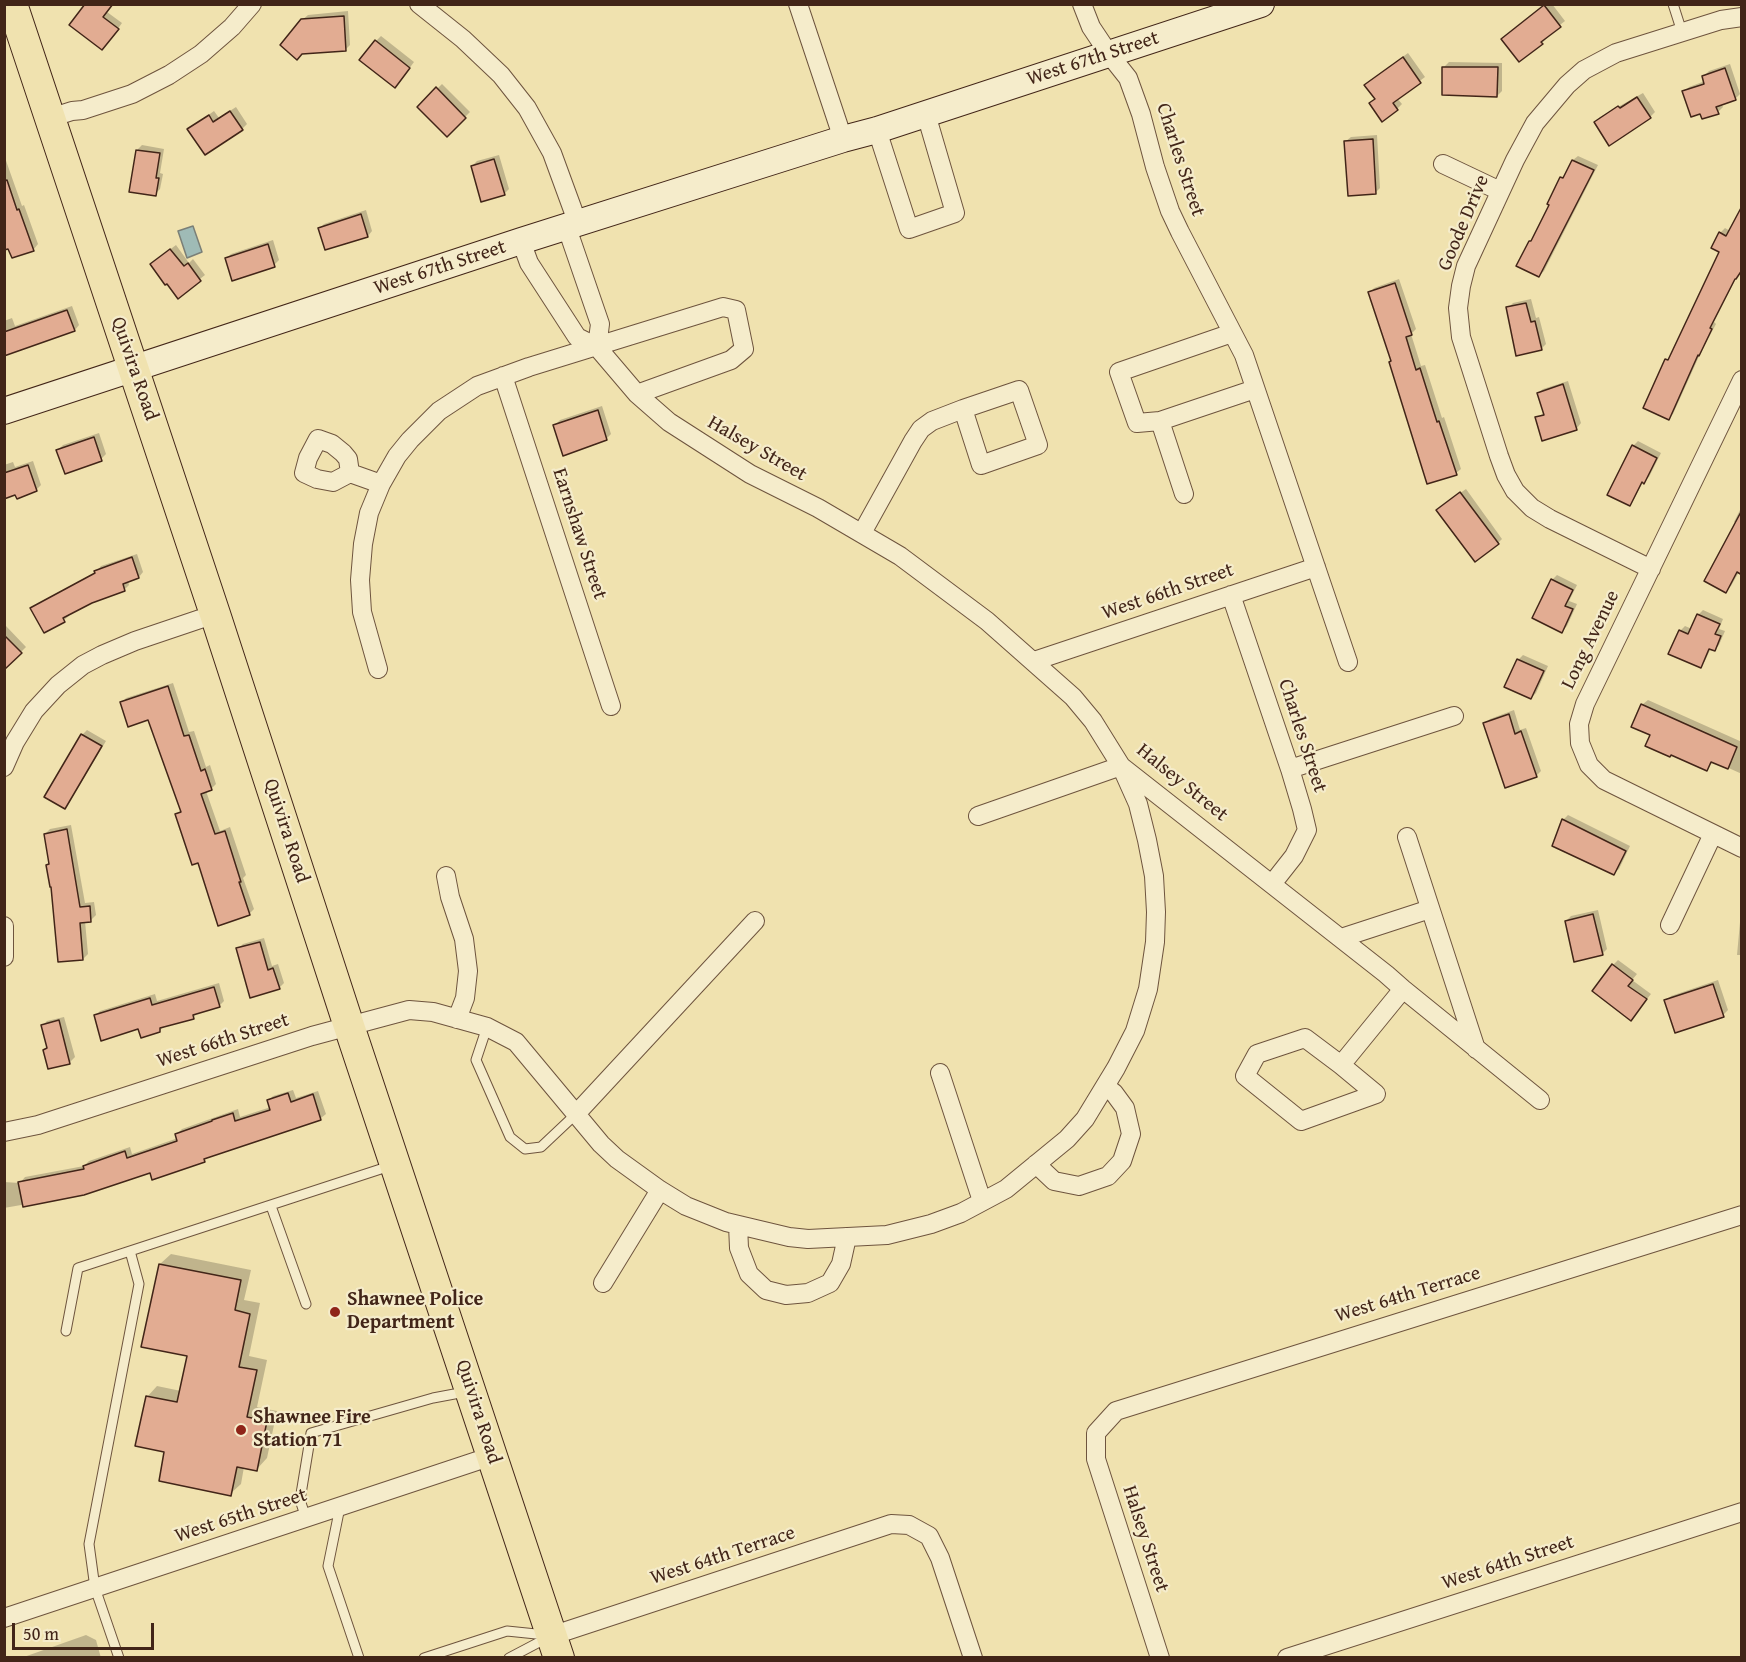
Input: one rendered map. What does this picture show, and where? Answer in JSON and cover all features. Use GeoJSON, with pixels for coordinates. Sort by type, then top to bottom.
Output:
{"type":"FeatureCollection","features":[{"type":"Feature","properties":{"kind":"main road","name":"Quivira Road"},"geometry":{"type":"LineString","coordinates":[[12,4],[555,1646]]}},
{"type":"Feature","properties":{"kind":"street"},"geometry":{"type":"LineString","coordinates":[[50,118],[132,94],[169,75],[201,54],[232,27],[252,4]]}},
{"type":"Feature","properties":{"kind":"street"},"geometry":{"type":"LineString","coordinates":[[419,4],[463,39],[501,75],[527,108],[552,153],[600,324],[597,347]]}},
{"type":"Feature","properties":{"kind":"street"},"geometry":{"type":"LineString","coordinates":[[798,4],[843,139]]}},
{"type":"Feature","properties":{"kind":"street","name":"Charles Street"},"geometry":{"type":"LineString","coordinates":[[1082,4],[1108,54],[1128,78],[1170,211],[1244,355],[1348,662]]}},
{"type":"Feature","properties":{"kind":"street","name":"West 67th Street"},"geometry":{"type":"LineString","coordinates":[[4,411],[521,241],[877,130],[1260,4]]}},
{"type":"Feature","properties":{"kind":"street","name":"Goode Drive"},"geometry":{"type":"LineString","coordinates":[[1651,569],[1550,519],[1532,508],[1515,491],[1506,475],[1461,337],[1458,308],[1461,286],[1466,266],[1534,123],[1572,80],[1584,70],[1616,53],[1721,20],[1742,17]]}},
{"type":"Feature","properties":{"kind":"street"},"geometry":{"type":"LineString","coordinates":[[877,130],[909,229],[956,213],[926,114]]}},
{"type":"Feature","properties":{"kind":"street"},"geometry":{"type":"LineString","coordinates":[[1443,164],[1500,191]]}},
{"type":"Feature","properties":{"kind":"street","name":"Halsey Street"},"geometry":{"type":"LineString","coordinates":[[521,241],[529,263],[577,337],[597,347],[637,394],[669,422],[750,474],[818,508],[909,562],[987,621],[1073,697],[1093,721],[1121,766],[1341,938],[1540,1100]]}},
{"type":"Feature","properties":{"kind":"street"},"geometry":{"type":"LineString","coordinates":[[378,669],[362,612],[360,580],[363,544],[369,513],[381,484],[397,456],[410,440],[440,411],[477,386],[723,307],[736,310],[744,349],[731,360],[637,394]]}},
{"type":"Feature","properties":{"kind":"street"},"geometry":{"type":"LineString","coordinates":[[1232,333],[1119,372],[1137,423],[1160,421],[1256,389]]}},
{"type":"Feature","properties":{"kind":"street","name":"Earnshaw Street"},"geometry":{"type":"LineString","coordinates":[[504,376],[612,706]]}},
{"type":"Feature","properties":{"kind":"street","name":"Long Avenue"},"geometry":{"type":"LineString","coordinates":[[1742,380],[1735,412],[1651,569],[1585,704],[1579,724],[1580,743],[1589,765],[1604,780],[1742,848]]}},
{"type":"Feature","properties":{"kind":"street"},"geometry":{"type":"LineString","coordinates":[[862,533],[913,441],[921,429],[932,421],[963,409],[1019,390],[1038,445],[981,465],[963,409]]}},
{"type":"Feature","properties":{"kind":"street"},"geometry":{"type":"LineString","coordinates":[[1160,421],[1184,494]]}},
{"type":"Feature","properties":{"kind":"street"},"geometry":{"type":"LineString","coordinates":[[350,472],[381,484]]}},
{"type":"Feature","properties":{"kind":"street","name":"West 66th Street"},"geometry":{"type":"LineString","coordinates":[[1034,661],[1316,567]]}},
{"type":"Feature","properties":{"kind":"street","name":"Charles Street"},"geometry":{"type":"LineString","coordinates":[[1231,595],[1290,769],[1306,830],[1294,856],[1272,884]]}},
{"type":"Feature","properties":{"kind":"street"},"geometry":{"type":"LineString","coordinates":[[4,767],[15,742],[34,711],[58,685],[83,666],[135,641],[215,614]]}},
{"type":"Feature","properties":{"kind":"street"},"geometry":{"type":"LineString","coordinates":[[1290,769],[1454,716]]}},
{"type":"Feature","properties":{"kind":"street"},"geometry":{"type":"LineString","coordinates":[[978,816],[1121,766]]}},
{"type":"Feature","properties":{"kind":"street","name":"West 66th Street"},"geometry":{"type":"LineString","coordinates":[[4,1132],[38,1125],[285,1044],[349,1026],[409,1010],[433,1012],[487,1027],[516,1042],[601,1144],[617,1159],[686,1206],[726,1222],[789,1237],[808,1239],[887,1235],[932,1224],[961,1213],[1006,1189],[1067,1139],[1085,1119],[1135,1031],[1148,989],[1155,942],[1156,912],[1151,858],[1138,804],[1121,766]]}},
{"type":"Feature","properties":{"kind":"street"},"geometry":{"type":"LineString","coordinates":[[1670,925],[1713,834]]}},
{"type":"Feature","properties":{"kind":"street"},"geometry":{"type":"LineString","coordinates":[[1407,837],[1476,1049]]}},
{"type":"Feature","properties":{"kind":"street"},"geometry":{"type":"LineString","coordinates":[[446,876],[450,897],[464,939],[468,971],[465,998],[457,1019]]}},
{"type":"Feature","properties":{"kind":"street"},"geometry":{"type":"LineString","coordinates":[[1341,938],[1430,909]]}},
{"type":"Feature","properties":{"kind":"street"},"geometry":{"type":"LineString","coordinates":[[576,1114],[755,921]]}},
{"type":"Feature","properties":{"kind":"street"},"geometry":{"type":"LineString","coordinates":[[4,926],[4,957]]}},
{"type":"Feature","properties":{"kind":"street"},"geometry":{"type":"LineString","coordinates":[[1341,1065],[1403,989]]}},
{"type":"Feature","properties":{"kind":"street"},"geometry":{"type":"LineString","coordinates":[[1305,1038],[1341,1065],[1376,1094],[1301,1121],[1245,1077],[1257,1054],[1305,1038]]}},
{"type":"Feature","properties":{"kind":"street"},"geometry":{"type":"LineString","coordinates":[[940,1073],[982,1201]]}},
{"type":"Feature","properties":{"kind":"street"},"geometry":{"type":"LineString","coordinates":[[1036,1164],[1054,1181],[1079,1186],[1108,1176],[1122,1161],[1131,1134],[1125,1108],[1105,1086]]}},
{"type":"Feature","properties":{"kind":"street"},"geometry":{"type":"LineString","coordinates":[[603,1283],[660,1190]]}},
{"type":"Feature","properties":{"kind":"street","name":"West 64th Terrace"},"geometry":{"type":"LineString","coordinates":[[1096,1433],[1116,1411],[1137,1403],[1742,1215]]}},
{"type":"Feature","properties":{"kind":"street"},"geometry":{"type":"LineString","coordinates":[[738,1225],[739,1248],[749,1274],[766,1290],[786,1296],[808,1293],[830,1282],[841,1264],[847,1237]]}},
{"type":"Feature","properties":{"kind":"street","name":"Halsey Street"},"geometry":{"type":"LineString","coordinates":[[1096,1433],[1095,1459],[1160,1658]]}},
{"type":"Feature","properties":{"kind":"street","name":"West 65th Street"},"geometry":{"type":"LineString","coordinates":[[4,1618],[492,1456]]}},
{"type":"Feature","properties":{"kind":"street","name":"West 64th Street"},"geometry":{"type":"LineString","coordinates":[[1287,1658],[1742,1512]]}},
{"type":"Feature","properties":{"kind":"street","name":"West 64th Terrace"},"geometry":{"type":"LineString","coordinates":[[555,1646],[891,1524],[909,1525],[929,1536],[940,1557],[973,1658]]}},
{"type":"Feature","properties":{"kind":"lane"},"geometry":{"type":"LineString","coordinates":[[1673,4],[1682,32]]}},
{"type":"Feature","properties":{"kind":"lane"},"geometry":{"type":"LineString","coordinates":[[487,1027],[476,1060],[510,1137],[525,1149],[541,1147],[576,1114]]}},
{"type":"Feature","properties":{"kind":"lane"},"geometry":{"type":"LineString","coordinates":[[66,1331],[78,1268],[396,1164]]}},
{"type":"Feature","properties":{"kind":"lane"},"geometry":{"type":"LineString","coordinates":[[271,1206],[306,1304]]}},
{"type":"Feature","properties":{"kind":"lane"},"geometry":{"type":"LineString","coordinates":[[119,1658],[95,1588],[89,1544],[139,1284],[130,1251]]}},
{"type":"Feature","properties":{"kind":"lane"},"geometry":{"type":"LineString","coordinates":[[306,1518],[300,1500],[311,1433],[433,1398],[471,1390]]}},
{"type":"Feature","properties":{"kind":"lane"},"geometry":{"type":"LineString","coordinates":[[340,1506],[328,1566],[359,1658]]}},
{"type":"Feature","properties":{"kind":"lane"},"geometry":{"type":"LineString","coordinates":[[424,1658],[507,1631],[555,1646]]}},
{"type":"Feature","properties":{"kind":"lane"},"geometry":{"type":"LineString","coordinates":[[509,1658],[555,1646]]}},
{"type":"Feature","properties":{"kind":"water"},"geometry":{"type":"Polygon","coordinates":[[[193,226],[202,252],[187,258],[178,231],[193,226]]]}},
{"type":"Feature","properties":{"kind":"building"},"geometry":{"type":"Polygon","coordinates":[[[85,4],[113,4],[103,17],[119,29],[102,50],[69,25],[85,4]]]}},
{"type":"Feature","properties":{"kind":"building"},"geometry":{"type":"Polygon","coordinates":[[[1544,5],[1561,27],[1519,62],[1501,39],[1544,5]]]}},
{"type":"Feature","properties":{"kind":"building"},"geometry":{"type":"Polygon","coordinates":[[[344,16],[346,51],[302,54],[297,60],[280,45],[301,19],[344,16]]]}},
{"type":"Feature","properties":{"kind":"building"},"geometry":{"type":"Polygon","coordinates":[[[375,40],[410,68],[395,88],[359,60],[375,40]]]}},
{"type":"Feature","properties":{"kind":"building"},"geometry":{"type":"Polygon","coordinates":[[[1403,57],[1421,83],[1393,103],[1398,110],[1382,122],[1369,103],[1375,99],[1364,85],[1403,57]]]}},
{"type":"Feature","properties":{"kind":"building"},"geometry":{"type":"Polygon","coordinates":[[[1442,67],[1498,67],[1497,97],[1442,95],[1442,67]]]}},
{"type":"Feature","properties":{"kind":"building"},"geometry":{"type":"Polygon","coordinates":[[[1725,68],[1736,100],[1716,107],[1719,114],[1702,119],[1700,114],[1691,117],[1682,91],[1704,84],[1702,76],[1725,68]]]}},
{"type":"Feature","properties":{"kind":"building"},"geometry":{"type":"Polygon","coordinates":[[[436,87],[466,118],[447,137],[417,107],[436,87]]]}},
{"type":"Feature","properties":{"kind":"building"},"geometry":{"type":"Polygon","coordinates":[[[1637,97],[1651,118],[1609,146],[1594,122],[1637,97]]]}},
{"type":"Feature","properties":{"kind":"building"},"geometry":{"type":"Polygon","coordinates":[[[230,111],[243,130],[205,155],[187,129],[209,115],[213,122],[230,111]]]}},
{"type":"Feature","properties":{"kind":"building"},"geometry":{"type":"Polygon","coordinates":[[[1373,139],[1376,194],[1348,196],[1344,141],[1373,139]]]}},
{"type":"Feature","properties":{"kind":"building"},"geometry":{"type":"Polygon","coordinates":[[[136,150],[160,153],[156,196],[129,192],[136,150]]]}},
{"type":"Feature","properties":{"kind":"building"},"geometry":{"type":"Polygon","coordinates":[[[494,159],[505,195],[481,202],[471,166],[494,159]]]}},
{"type":"Feature","properties":{"kind":"building"},"geometry":{"type":"Polygon","coordinates":[[[1572,160],[1594,170],[1539,277],[1516,266],[1549,205],[1547,204],[1560,177],[1563,178],[1572,160]]]}},
{"type":"Feature","properties":{"kind":"building"},"geometry":{"type":"Polygon","coordinates":[[[7,180],[34,251],[12,258],[8,249],[4,250],[4,181],[7,180]]]}},
{"type":"Feature","properties":{"kind":"building"},"geometry":{"type":"Polygon","coordinates":[[[1742,206],[1742,270],[1710,328],[1712,329],[1669,420],[1643,408],[1719,252],[1711,248],[1719,232],[1726,236],[1742,206]]]}},
{"type":"Feature","properties":{"kind":"building"},"geometry":{"type":"Polygon","coordinates":[[[361,214],[368,237],[325,250],[318,228],[361,214]]]}},
{"type":"Feature","properties":{"kind":"building"},"geometry":{"type":"Polygon","coordinates":[[[268,244],[275,267],[232,281],[225,258],[268,244]]]}},
{"type":"Feature","properties":{"kind":"building"},"geometry":{"type":"Polygon","coordinates":[[[170,249],[184,266],[188,263],[201,281],[178,299],[150,264],[170,249]]]}},
{"type":"Feature","properties":{"kind":"building"},"geometry":{"type":"Polygon","coordinates":[[[1395,283],[1412,335],[1406,337],[1416,370],[1420,368],[1457,475],[1427,484],[1368,292],[1395,283]]]}},
{"type":"Feature","properties":{"kind":"building"},"geometry":{"type":"Polygon","coordinates":[[[1526,303],[1531,322],[1535,321],[1542,350],[1516,356],[1506,307],[1526,303]]]}},
{"type":"Feature","properties":{"kind":"building"},"geometry":{"type":"Polygon","coordinates":[[[67,310],[75,331],[4,356],[4,332],[67,310]]]}},
{"type":"Feature","properties":{"kind":"building"},"geometry":{"type":"Polygon","coordinates":[[[1563,384],[1577,430],[1542,441],[1535,417],[1544,415],[1537,393],[1563,384]]]}},
{"type":"Feature","properties":{"kind":"building"},"geometry":{"type":"Polygon","coordinates":[[[598,410],[607,440],[563,456],[553,425],[598,410]]]}},
{"type":"Feature","properties":{"kind":"building"},"geometry":{"type":"Polygon","coordinates":[[[94,437],[102,461],[65,474],[56,450],[94,437]]]}},
{"type":"Feature","properties":{"kind":"building"},"geometry":{"type":"Polygon","coordinates":[[[1632,445],[1657,458],[1630,506],[1607,495],[1632,445]]]}},
{"type":"Feature","properties":{"kind":"building"},"geometry":{"type":"Polygon","coordinates":[[[28,465],[37,491],[17,499],[15,495],[4,499],[4,473],[28,465]]]}},
{"type":"Feature","properties":{"kind":"building"},"geometry":{"type":"Polygon","coordinates":[[[1460,492],[1499,544],[1475,562],[1436,510],[1460,492]]]}},
{"type":"Feature","properties":{"kind":"building"},"geometry":{"type":"Polygon","coordinates":[[[1742,510],[1742,575],[1737,572],[1726,593],[1704,581],[1742,510]]]}},
{"type":"Feature","properties":{"kind":"building"},"geometry":{"type":"Polygon","coordinates":[[[132,557],[139,578],[123,584],[125,591],[92,603],[63,618],[65,622],[44,633],[30,608],[95,573],[94,571],[132,557]]]}},
{"type":"Feature","properties":{"kind":"building"},"geometry":{"type":"Polygon","coordinates":[[[1551,579],[1573,590],[1565,606],[1573,609],[1562,633],[1532,618],[1551,579]]]}},
{"type":"Feature","properties":{"kind":"building"},"geometry":{"type":"Polygon","coordinates":[[[1697,614],[1720,624],[1715,634],[1721,636],[1715,651],[1709,649],[1701,668],[1668,654],[1679,630],[1688,634],[1697,614]]]}},
{"type":"Feature","properties":{"kind":"building"},"geometry":{"type":"Polygon","coordinates":[[[4,635],[22,653],[4,670],[4,635]]]}},
{"type":"Feature","properties":{"kind":"building"},"geometry":{"type":"Polygon","coordinates":[[[1517,659],[1544,671],[1531,699],[1504,687],[1517,659]]]}},
{"type":"Feature","properties":{"kind":"building"},"geometry":{"type":"Polygon","coordinates":[[[168,686],[184,736],[189,735],[201,771],[205,769],[212,790],[201,794],[215,834],[225,831],[250,915],[218,926],[198,863],[192,865],[175,814],[181,812],[148,720],[128,727],[120,702],[168,686]]]}},
{"type":"Feature","properties":{"kind":"building"},"geometry":{"type":"Polygon","coordinates":[[[1641,704],[1737,747],[1728,769],[1711,762],[1707,771],[1645,746],[1650,735],[1631,727],[1641,704]]]}},
{"type":"Feature","properties":{"kind":"building"},"geometry":{"type":"Polygon","coordinates":[[[1509,714],[1515,734],[1521,731],[1537,777],[1505,788],[1483,723],[1509,714]]]}},
{"type":"Feature","properties":{"kind":"building"},"geometry":{"type":"Polygon","coordinates":[[[81,734],[102,746],[65,809],[44,797],[81,734]]]}},
{"type":"Feature","properties":{"kind":"building"},"geometry":{"type":"Polygon","coordinates":[[[1562,819],[1626,851],[1614,875],[1552,846],[1562,819]]]}},
{"type":"Feature","properties":{"kind":"building"},"geometry":{"type":"Polygon","coordinates":[[[67,829],[80,907],[90,906],[91,922],[80,923],[83,960],[58,962],[44,834],[67,829]]]}},
{"type":"Feature","properties":{"kind":"building"},"geometry":{"type":"Polygon","coordinates":[[[1593,914],[1603,955],[1574,962],[1565,921],[1593,914]]]}},
{"type":"Feature","properties":{"kind":"building"},"geometry":{"type":"Polygon","coordinates":[[[260,942],[268,970],[273,968],[280,989],[250,998],[236,948],[260,942]]]}},
{"type":"Feature","properties":{"kind":"building"},"geometry":{"type":"Polygon","coordinates":[[[1612,964],[1633,980],[1628,986],[1647,999],[1631,1021],[1592,991],[1612,964]]]}},
{"type":"Feature","properties":{"kind":"building"},"geometry":{"type":"Polygon","coordinates":[[[1713,984],[1724,1017],[1675,1033],[1664,1000],[1713,984]]]}},
{"type":"Feature","properties":{"kind":"building"},"geometry":{"type":"Polygon","coordinates":[[[214,987],[220,1007],[193,1015],[194,1019],[160,1028],[160,1032],[141,1038],[138,1029],[101,1041],[94,1015],[150,998],[152,1005],[214,987]]]}},
{"type":"Feature","properties":{"kind":"building"},"geometry":{"type":"Polygon","coordinates":[[[59,1020],[70,1064],[48,1069],[43,1050],[47,1048],[41,1025],[59,1020]]]}},
{"type":"Feature","properties":{"kind":"building"},"geometry":{"type":"Polygon","coordinates":[[[288,1093],[291,1102],[313,1094],[321,1120],[204,1159],[205,1162],[152,1180],[150,1173],[84,1195],[23,1207],[18,1182],[84,1169],[83,1166],[125,1151],[127,1158],[177,1141],[175,1134],[212,1120],[233,1113],[235,1121],[270,1110],[267,1100],[288,1093]]]}},
{"type":"Feature","properties":{"kind":"building"},"geometry":{"type":"Polygon","coordinates":[[[159,1264],[241,1280],[235,1310],[250,1314],[239,1367],[257,1370],[247,1417],[267,1421],[257,1471],[237,1467],[231,1496],[159,1481],[164,1452],[135,1446],[146,1396],[177,1402],[187,1356],[141,1347],[159,1264]]]}},
{"type":"Feature","properties":{"kind":"place","name":"Shawnee Police Department"},"geometry":{"type":"Point","coordinates":[335,1312]}},
{"type":"Feature","properties":{"kind":"place","name":"Shawnee Fire Station 71"},"geometry":{"type":"Point","coordinates":[241,1430]}}]}
